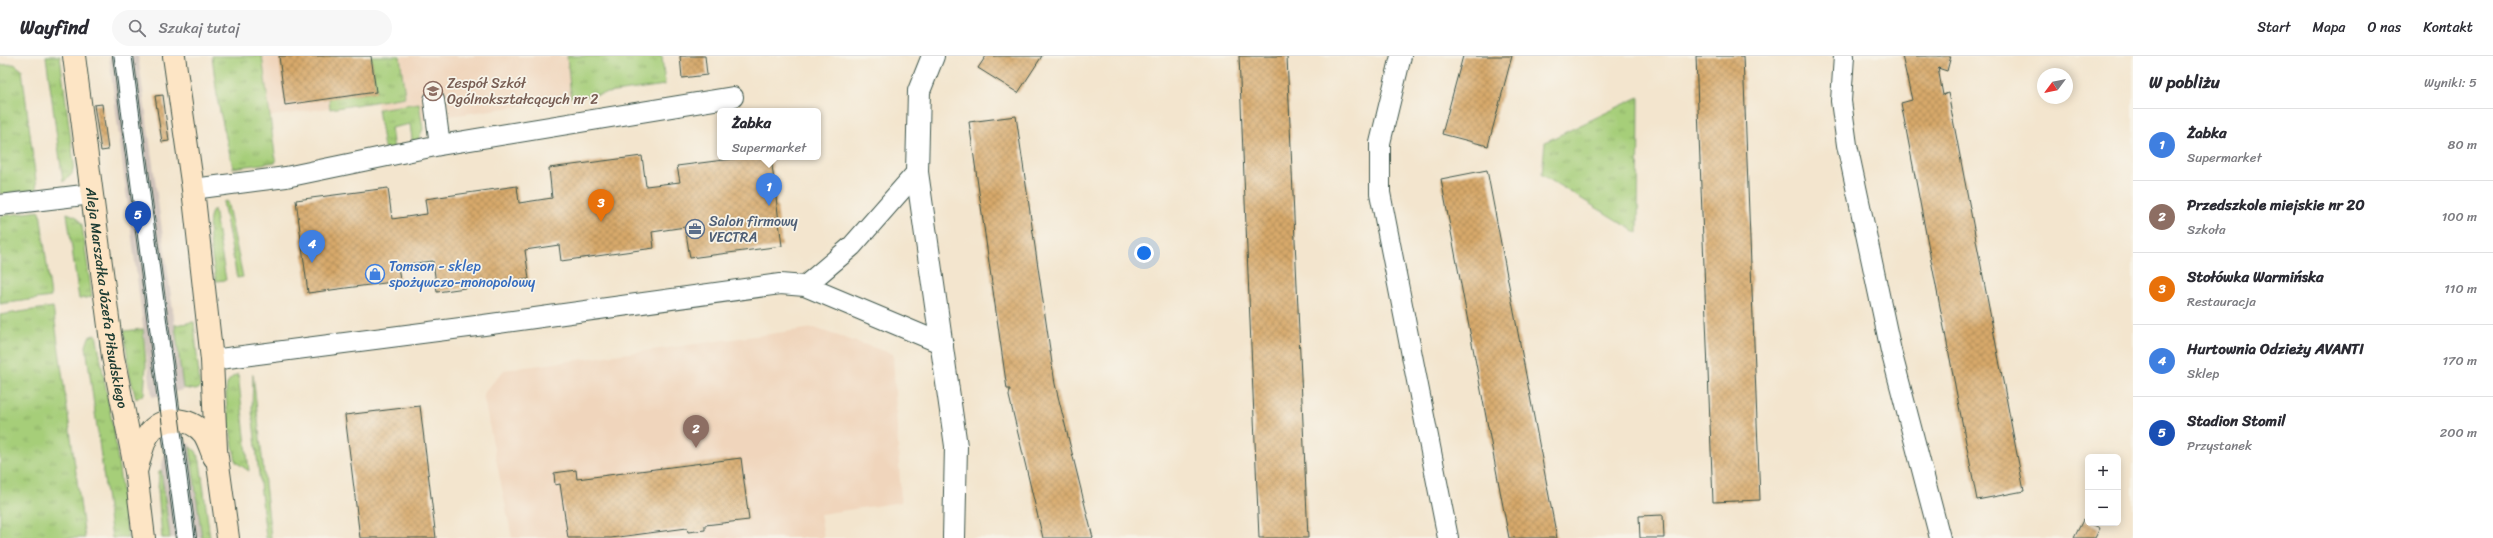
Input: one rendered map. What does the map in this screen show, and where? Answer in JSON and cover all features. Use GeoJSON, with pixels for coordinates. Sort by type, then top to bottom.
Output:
{"type":"FeatureCollection","features":[{"type":"Feature","properties":{"kind":"street","name":"Aleja Marszałka Józefa Piłsudskiego"},"geometry":{"type":"LineString","coordinates":[[74,56],[114,364],[136,472],[144,538]]}},
{"type":"Feature","properties":{"kind":"street"},"geometry":{"type":"LineString","coordinates":[[174,56],[193,189],[212,360],[218,465],[228,538]]}},
{"type":"Feature","properties":{"kind":"street"},"geometry":{"type":"LineString","coordinates":[[933,56],[919,91],[917,172],[943,344],[956,446],[954,538]]}},
{"type":"Feature","properties":{"kind":"street"},"geometry":{"type":"LineString","coordinates":[[136,472],[147,436],[154,428],[171,420],[187,422],[197,427],[205,435],[218,465]]}},
{"type":"Feature","properties":{"kind":"lane"},"geometry":{"type":"LineString","coordinates":[[123,56],[186,538]]}},
{"type":"Feature","properties":{"kind":"lane"},"geometry":{"type":"LineString","coordinates":[[1402,56],[1380,143],[1380,193],[1448,538]]}},
{"type":"Feature","properties":{"kind":"lane"},"geometry":{"type":"LineString","coordinates":[[1844,56],[1841,101],[1847,145],[1891,351],[1940,538]]}},
{"type":"Feature","properties":{"kind":"lane"},"geometry":{"type":"LineString","coordinates":[[193,189],[286,177],[440,146],[733,97]]}},
{"type":"Feature","properties":{"kind":"lane"},"geometry":{"type":"LineString","coordinates":[[434,100],[440,146]]}},
{"type":"Feature","properties":{"kind":"lane"},"geometry":{"type":"LineString","coordinates":[[805,286],[852,246],[917,172]]}},
{"type":"Feature","properties":{"kind":"lane"},"geometry":{"type":"LineString","coordinates":[[0,205],[92,194]]}},
{"type":"Feature","properties":{"kind":"lane"},"geometry":{"type":"LineString","coordinates":[[212,360],[484,325],[780,284],[805,286],[943,344]]}},
{"type":"Feature","properties":{"kind":"shaded area"},"geometry":{"type":"Polygon","coordinates":[[[109,56],[138,56],[175,325],[183,390],[152,397],[109,56]]]}},
{"type":"Feature","properties":{"kind":"shaded area","name":"Zespół Szkół Ogólnokształcących nr 2"},"geometry":{"type":"Polygon","coordinates":[[[243,56],[662,56],[665,85],[381,126],[377,101],[253,119],[243,56]]]}},
{"type":"Feature","properties":{"kind":"shaded area"},"geometry":{"type":"Polygon","coordinates":[[[814,328],[893,354],[901,502],[820,514],[824,538],[512,538],[483,394],[504,370],[814,328]]]}},
{"type":"Feature","properties":{"kind":"shaded area"},"geometry":{"type":"Polygon","coordinates":[[[180,442],[190,444],[202,538],[170,538],[161,470],[165,452],[180,442]]]}},
{"type":"Feature","properties":{"kind":"green space"},"geometry":{"type":"Polygon","coordinates":[[[46,56],[60,56],[74,164],[72,174],[63,182],[46,56]]]}},
{"type":"Feature","properties":{"kind":"green space"},"geometry":{"type":"Polygon","coordinates":[[[212,56],[262,56],[276,162],[233,168],[218,103],[212,56]]]}},
{"type":"Feature","properties":{"kind":"green space"},"geometry":{"type":"Polygon","coordinates":[[[371,56],[400,56],[405,97],[330,109],[329,98],[376,92],[371,56]]]}},
{"type":"Feature","properties":{"kind":"green space"},"geometry":{"type":"Polygon","coordinates":[[[567,56],[662,56],[665,85],[571,98],[567,56]]]}},
{"type":"Feature","properties":{"kind":"green space"},"geometry":{"type":"Polygon","coordinates":[[[14,64],[22,70],[37,189],[0,194],[0,65],[14,64]]]}},
{"type":"Feature","properties":{"kind":"green space"},"geometry":{"type":"Polygon","coordinates":[[[1639,97],[1638,233],[1542,175],[1545,142],[1639,97]]]}},
{"type":"Feature","properties":{"kind":"green space"},"geometry":{"type":"Polygon","coordinates":[[[419,103],[423,129],[416,145],[413,146],[410,124],[391,128],[394,150],[384,148],[378,109],[419,103]]]}},
{"type":"Feature","properties":{"kind":"green space"},"geometry":{"type":"Polygon","coordinates":[[[227,201],[243,277],[237,278],[223,202],[227,201]]]}},
{"type":"Feature","properties":{"kind":"green space"},"geometry":{"type":"Polygon","coordinates":[[[214,209],[226,280],[216,281],[209,232],[209,222],[214,209]]]}},
{"type":"Feature","properties":{"kind":"green space"},"geometry":{"type":"Polygon","coordinates":[[[40,211],[51,297],[0,304],[0,216],[40,211]]]}},
{"type":"Feature","properties":{"kind":"green space"},"geometry":{"type":"Polygon","coordinates":[[[67,213],[77,217],[82,225],[92,297],[79,299],[67,213]]]}},
{"type":"Feature","properties":{"kind":"green space"},"geometry":{"type":"Polygon","coordinates":[[[53,307],[85,538],[0,538],[0,315],[53,307]]]}},
{"type":"Feature","properties":{"kind":"green space"},"geometry":{"type":"Polygon","coordinates":[[[194,322],[200,388],[196,390],[183,388],[175,325],[194,322]]]}},
{"type":"Feature","properties":{"kind":"green space"},"geometry":{"type":"Polygon","coordinates":[[[143,329],[146,365],[144,394],[136,399],[130,376],[124,331],[143,329]]]}},
{"type":"Feature","properties":{"kind":"green space"},"geometry":{"type":"Polygon","coordinates":[[[96,334],[115,438],[128,538],[112,538],[86,346],[89,337],[96,334]]]}},
{"type":"Feature","properties":{"kind":"green space"},"geometry":{"type":"Polygon","coordinates":[[[238,374],[249,471],[236,462],[227,411],[227,384],[231,378],[238,374]]]}},
{"type":"Feature","properties":{"kind":"green space"},"geometry":{"type":"Polygon","coordinates":[[[253,374],[271,538],[266,538],[252,411],[253,374]]]}},
{"type":"Feature","properties":{"kind":"green space"},"geometry":{"type":"Polygon","coordinates":[[[190,447],[196,451],[200,461],[210,538],[202,538],[190,447]]]}},
{"type":"Feature","properties":{"kind":"green space"},"geometry":{"type":"Polygon","coordinates":[[[161,470],[170,538],[162,538],[158,490],[159,471],[161,470]]]}},
{"type":"Feature","properties":{"kind":"building"},"geometry":{"type":"Polygon","coordinates":[[[279,56],[371,56],[376,92],[285,105],[279,56]]]}},
{"type":"Feature","properties":{"kind":"building"},"geometry":{"type":"Polygon","coordinates":[[[680,56],[705,56],[707,75],[682,78],[680,56]]]}},
{"type":"Feature","properties":{"kind":"building"},"geometry":{"type":"Polygon","coordinates":[[[986,56],[1042,56],[1018,93],[978,68],[986,56]]]}},
{"type":"Feature","properties":{"kind":"building"},"geometry":{"type":"Polygon","coordinates":[[[1239,56],[1287,56],[1308,538],[1259,538],[1239,56]]]}},
{"type":"Feature","properties":{"kind":"building"},"geometry":{"type":"Polygon","coordinates":[[[1463,56],[1512,56],[1488,146],[1442,134],[1463,56]]]}},
{"type":"Feature","properties":{"kind":"building"},"geometry":{"type":"Polygon","coordinates":[[[1696,56],[1743,56],[1760,500],[1713,502],[1696,56]]]}},
{"type":"Feature","properties":{"kind":"building"},"geometry":{"type":"Polygon","coordinates":[[[1902,56],[1951,56],[1947,71],[1938,68],[1943,95],[1948,93],[2024,491],[1977,500],[1901,103],[1912,100],[1902,56]]]}},
{"type":"Feature","properties":{"kind":"building"},"geometry":{"type":"Polygon","coordinates":[[[163,95],[169,141],[162,142],[155,96],[163,95]]]}},
{"type":"Feature","properties":{"kind":"building"},"geometry":{"type":"Polygon","coordinates":[[[102,104],[108,150],[101,151],[94,105],[102,104]]]}},
{"type":"Feature","properties":{"kind":"building"},"geometry":{"type":"Polygon","coordinates":[[[1016,116],[1055,384],[1093,538],[1043,538],[1009,396],[1010,389],[1007,389],[969,122],[1016,116]]]}},
{"type":"Feature","properties":{"kind":"building"},"geometry":{"type":"Polygon","coordinates":[[[642,156],[646,186],[680,182],[677,166],[724,160],[771,160],[782,246],[690,258],[685,227],[652,232],[654,248],[561,261],[559,245],[525,250],[529,279],[437,292],[433,261],[398,265],[400,281],[308,293],[296,200],[388,188],[392,219],[427,214],[425,199],[517,186],[519,203],[552,198],[549,168],[642,156]]]}},
{"type":"Feature","properties":{"kind":"building"},"geometry":{"type":"Polygon","coordinates":[[[1487,170],[1557,538],[1509,538],[1441,179],[1487,170]]]}},
{"type":"Feature","properties":{"kind":"building"},"geometry":{"type":"Polygon","coordinates":[[[420,406],[436,538],[360,538],[345,415],[420,406]]]}},
{"type":"Feature","properties":{"kind":"building"},"geometry":{"type":"Polygon","coordinates":[[[741,458],[749,520],[705,525],[705,530],[688,532],[687,528],[611,538],[568,538],[560,484],[555,485],[554,473],[576,470],[577,479],[741,458]]]}},
{"type":"Feature","properties":{"kind":"building"},"geometry":{"type":"Polygon","coordinates":[[[1663,515],[1664,538],[1640,538],[1639,516],[1663,515]]]}},
{"type":"Feature","properties":{"kind":"building"},"geometry":{"type":"Polygon","coordinates":[[[2083,520],[2085,521],[2085,526],[2096,526],[2100,528],[2095,538],[2074,538],[2083,520]]]}},
{"type":"Feature","properties":{"kind":"tram line"},"geometry":{"type":"LineString","coordinates":[[114,56],[177,538]]}},
{"type":"Feature","properties":{"kind":"tram line"},"geometry":{"type":"LineString","coordinates":[[132,56],[195,538]]}},
{"type":"Feature","properties":{"kind":"place","name":"Zespół Szkół Ogólnokształcących nr 2"},"geometry":{"type":"Point","coordinates":[433,91]}},
{"type":"Feature","properties":{"kind":"place","name":"Żabka"},"geometry":{"type":"Point","coordinates":[769,206]}},
{"type":"Feature","properties":{"kind":"place","name":"Stołówka Warmińska"},"geometry":{"type":"Point","coordinates":[601,222]}},
{"type":"Feature","properties":{"kind":"place","name":"Salon firmowy VECTRA"},"geometry":{"type":"Point","coordinates":[695,229]}},
{"type":"Feature","properties":{"kind":"place","name":"Stadion Stomil"},"geometry":{"type":"Point","coordinates":[138,234]}},
{"type":"Feature","properties":{"kind":"place","name":"Hurtownia Odzieży AVANTI"},"geometry":{"type":"Point","coordinates":[312,263]}},
{"type":"Feature","properties":{"kind":"place","name":"Tomson - sklep spożywczo-monopolowy"},"geometry":{"type":"Point","coordinates":[375,274]}},
{"type":"Feature","properties":{"kind":"place","name":"Przedszkole miejskie nr 20"},"geometry":{"type":"Point","coordinates":[696,448]}}]}
